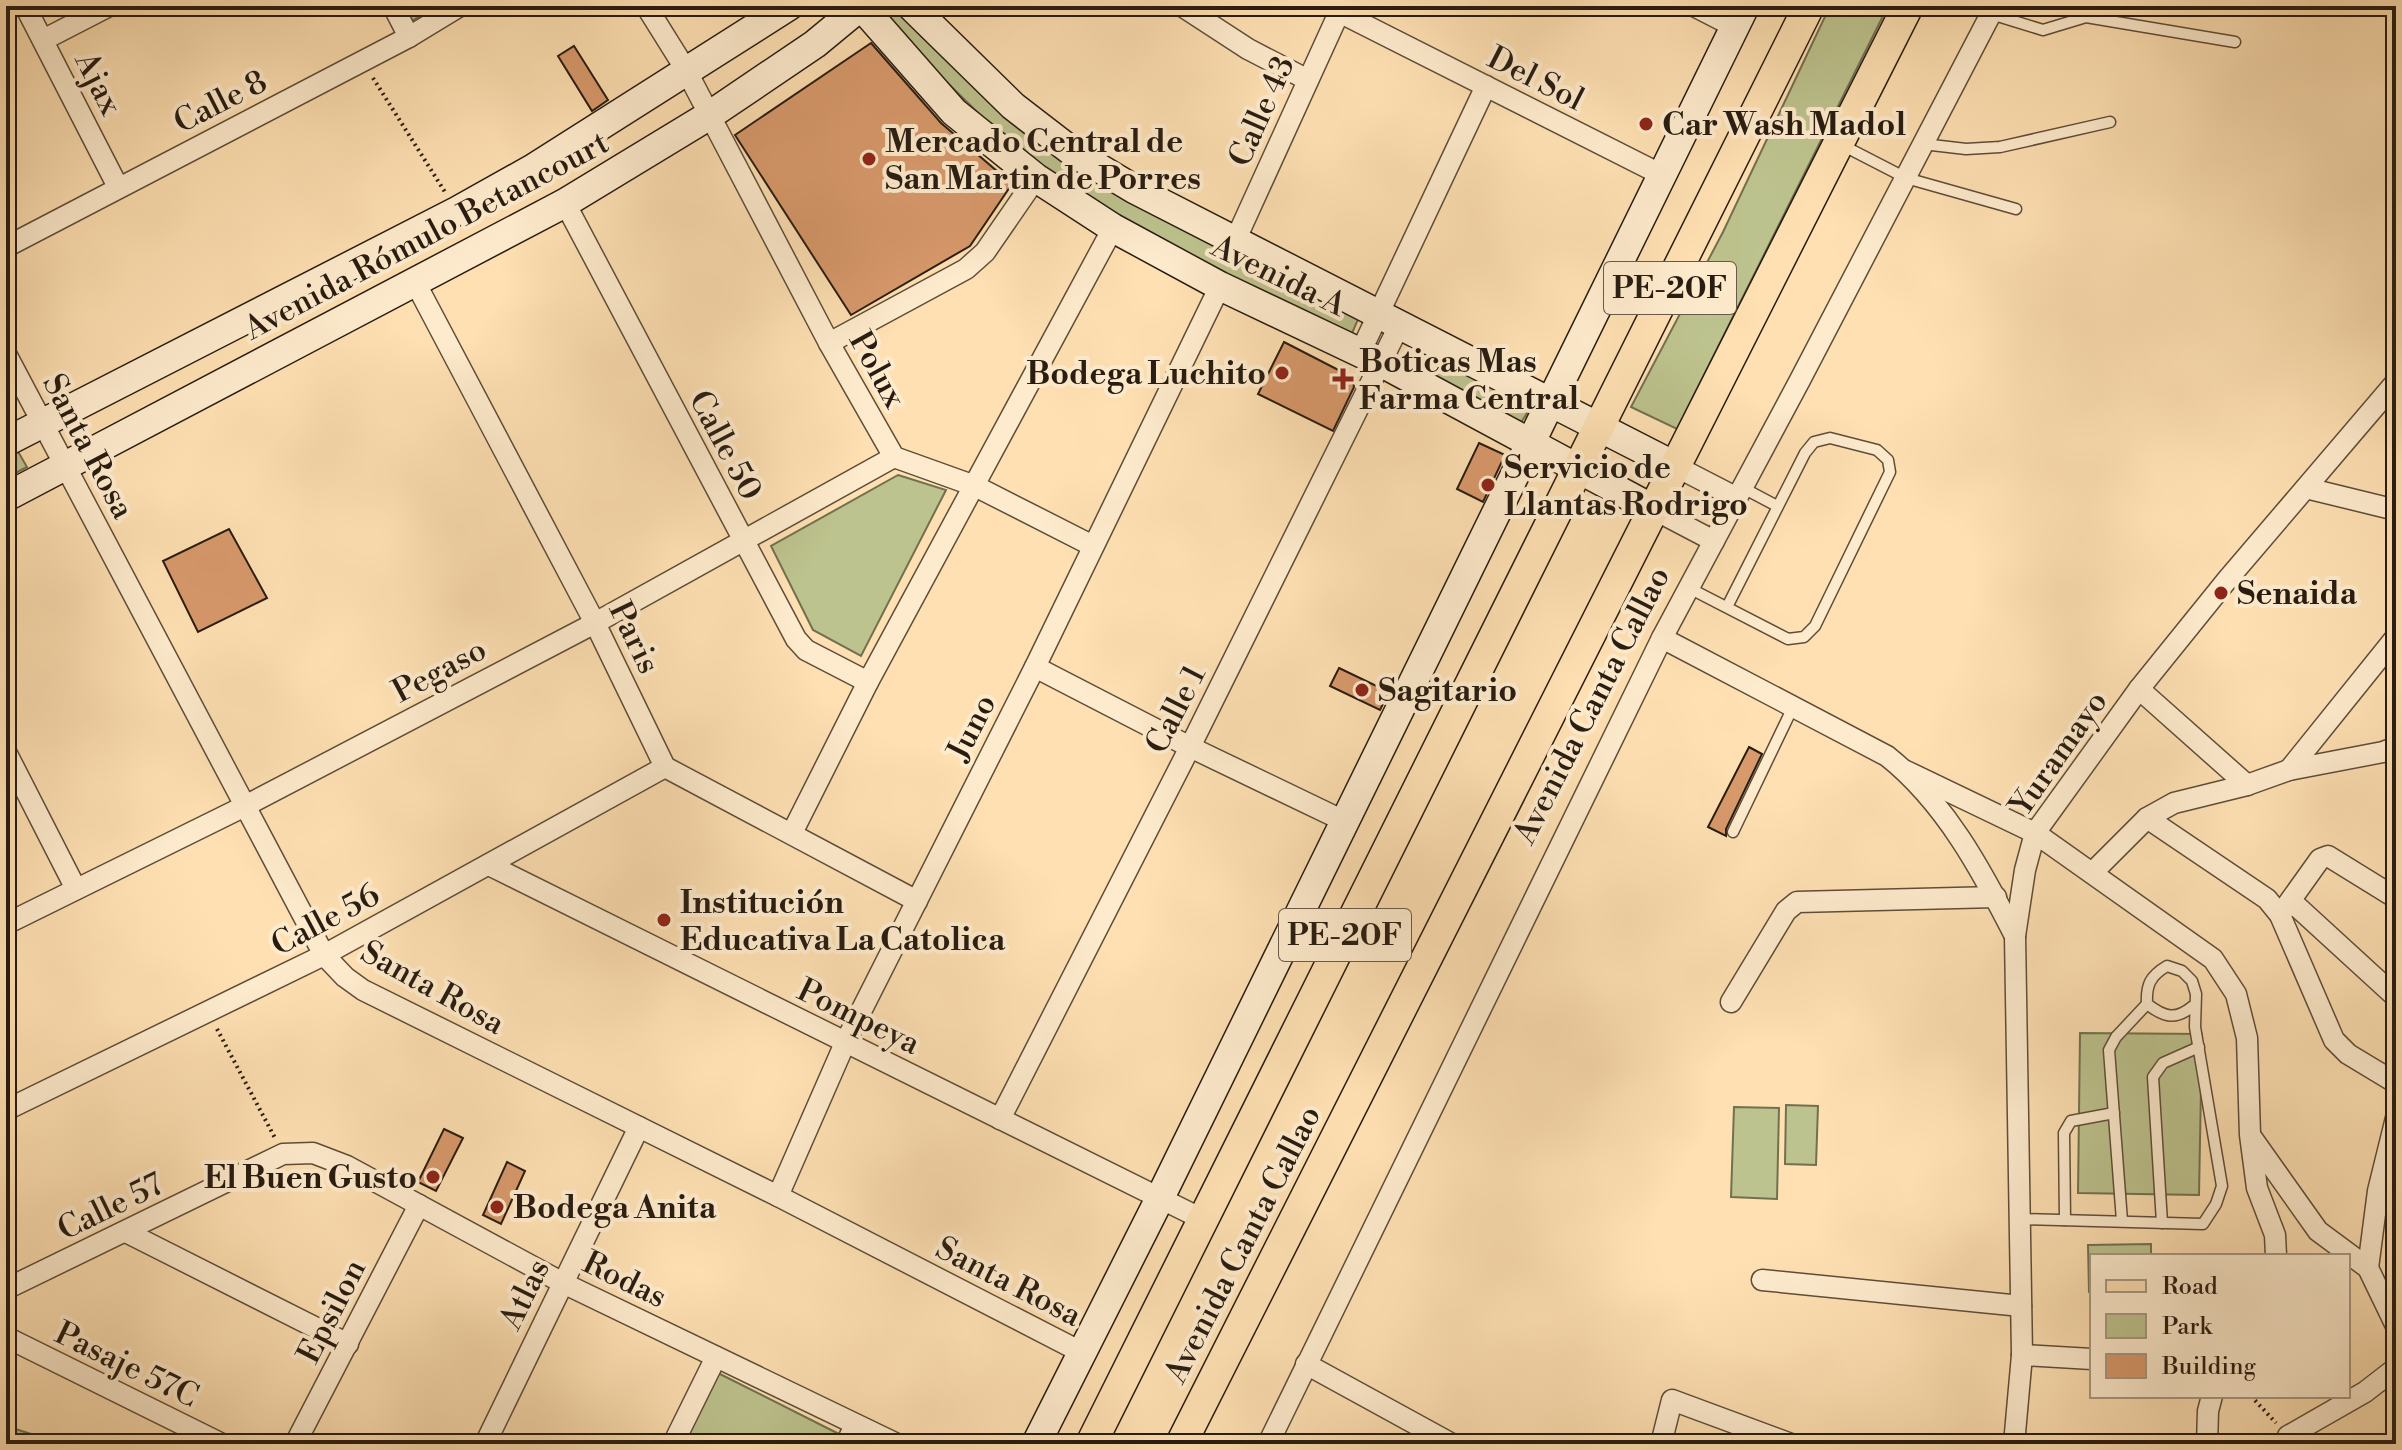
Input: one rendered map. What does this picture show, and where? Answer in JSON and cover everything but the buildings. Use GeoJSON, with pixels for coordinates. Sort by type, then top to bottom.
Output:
{"type":"FeatureCollection","features":[{"type":"Feature","properties":{"kind":"main road","name":"Avenida Canta Callao"},"geometry":{"type":"LineString","coordinates":[[1091,1444],[1809,6]]}},
{"type":"Feature","properties":{"kind":"main road","name":"Avenida Canta Callao"},"geometry":{"type":"LineString","coordinates":[[1181,1444],[1908,6]]}},
{"type":"Feature","properties":{"kind":"street","name":"Ajax"},"geometry":{"type":"LineString","coordinates":[[25,6],[118,187]]}},
{"type":"Feature","properties":{"kind":"street"},"geometry":{"type":"LineString","coordinates":[[43,40],[109,6]]}},
{"type":"Feature","properties":{"kind":"street"},"geometry":{"type":"LineString","coordinates":[[393,6],[409,37]]}},
{"type":"Feature","properties":{"kind":"street","name":"Calle 8"},"geometry":{"type":"LineString","coordinates":[[6,247],[409,37],[460,6]]}},
{"type":"Feature","properties":{"kind":"street","name":"Polux"},"geometry":{"type":"LineString","coordinates":[[646,6],[686,70],[829,343],[894,457],[975,486],[1093,546]]}},
{"type":"Feature","properties":{"kind":"street","name":"Avenida Rómulo Betancourt"},"geometry":{"type":"LineString","coordinates":[[6,442],[457,211],[532,169],[789,6]]}},
{"type":"Feature","properties":{"kind":"street","name":"Avenida Rómulo Betancourt"},"geometry":{"type":"LineString","coordinates":[[6,497],[565,203],[710,115],[815,44],[861,6]]}},
{"type":"Feature","properties":{"kind":"street","name":"Avenida A"},"geometry":{"type":"LineString","coordinates":[[861,6],[954,112],[1036,178],[1113,228],[1220,286],[1371,358],[1714,541]]}},
{"type":"Feature","properties":{"kind":"street","name":"Avenida A"},"geometry":{"type":"LineString","coordinates":[[911,6],[1013,106],[1074,153],[1134,189],[1675,466],[1740,493]]}},
{"type":"Feature","properties":{"kind":"street"},"geometry":{"type":"LineString","coordinates":[[1182,6],[1248,49],[1308,80]]}},
{"type":"Feature","properties":{"kind":"street"},"geometry":{"type":"LineString","coordinates":[[1036,1444],[1664,176],[1740,16],[1694,6]]}},
{"type":"Feature","properties":{"kind":"street","name":"Calle 43"},"geometry":{"type":"LineString","coordinates":[[1235,241],[1340,9]]}},
{"type":"Feature","properties":{"kind":"street","name":"Del Sol"},"geometry":{"type":"LineString","coordinates":[[1340,9],[1664,176]]}},
{"type":"Feature","properties":{"kind":"street","name":"Avenida Canta Callao"},"geometry":{"type":"LineString","coordinates":[[1268,1444],[1662,638],[1993,10]]}},
{"type":"Feature","properties":{"kind":"street","name":"Calle 1"},"geometry":{"type":"LineString","coordinates":[[1000,1119],[1190,747],[1389,319],[1486,86]]}},
{"type":"Feature","properties":{"kind":"street"},"geometry":{"type":"LineString","coordinates":[[829,343],[966,269],[985,252],[1036,178]]}},
{"type":"Feature","properties":{"kind":"street","name":"Calle 50"},"geometry":{"type":"LineString","coordinates":[[565,203],[796,639],[806,650],[868,682]]}},
{"type":"Feature","properties":{"kind":"street"},"geometry":{"type":"LineString","coordinates":[[792,833],[868,682],[1113,228]]}},
{"type":"Feature","properties":{"kind":"street","name":"Paris"},"geometry":{"type":"LineString","coordinates":[[415,282],[595,623],[665,767]]}},
{"type":"Feature","properties":{"kind":"street","name":"Juno"},"geometry":{"type":"LineString","coordinates":[[778,1196],[845,1043],[1035,667],[1220,286]]}},
{"type":"Feature","properties":{"kind":"street","name":"Santa Rosa"},"geometry":{"type":"LineString","coordinates":[[6,354],[324,955],[345,977],[363,990],[778,1196],[1081,1352]]}},
{"type":"Feature","properties":{"kind":"street","name":"Yuramayo"},"geometry":{"type":"LineString","coordinates":[[2014,1444],[2022,1355],[2015,936],[2025,870],[2035,833],[2139,689],[2396,382]]}},
{"type":"Feature","properties":{"kind":"street","name":"Pegaso"},"geometry":{"type":"LineString","coordinates":[[6,924],[245,806],[595,623],[894,457]]}},
{"type":"Feature","properties":{"kind":"street"},"geometry":{"type":"LineString","coordinates":[[2306,488],[2396,510]]}},
{"type":"Feature","properties":{"kind":"street"},"geometry":{"type":"LineString","coordinates":[[2289,770],[2396,637]]}},
{"type":"Feature","properties":{"kind":"street"},"geometry":{"type":"LineString","coordinates":[[1662,638],[1887,756],[1906,771],[1948,821],[1996,897],[2015,936]]}},
{"type":"Feature","properties":{"kind":"street"},"geometry":{"type":"LineString","coordinates":[[1035,667],[1190,747],[1344,821]]}},
{"type":"Feature","properties":{"kind":"street"},"geometry":{"type":"LineString","coordinates":[[2139,689],[2247,785]]}},
{"type":"Feature","properties":{"kind":"street"},"geometry":{"type":"LineString","coordinates":[[2092,873],[2147,818],[2174,803],[2247,785],[2289,770],[2396,747]]}},
{"type":"Feature","properties":{"kind":"street"},"geometry":{"type":"LineString","coordinates":[[6,752],[76,889]]}},
{"type":"Feature","properties":{"kind":"street"},"geometry":{"type":"LineString","coordinates":[[665,767],[917,901]]}},
{"type":"Feature","properties":{"kind":"street","name":"Calle 56"},"geometry":{"type":"LineString","coordinates":[[6,1110],[324,955],[665,767]]}},
{"type":"Feature","properties":{"kind":"street"},"geometry":{"type":"LineString","coordinates":[[1906,771],[2035,833],[2213,959],[2236,994],[2247,1038],[2250,1135],[2257,1188],[2275,1235],[2276,1254]]}},
{"type":"Feature","properties":{"kind":"street"},"geometry":{"type":"LineString","coordinates":[[2147,818],[2267,899],[2286,908],[2396,997]]}},
{"type":"Feature","properties":{"kind":"street"},"geometry":{"type":"LineString","coordinates":[[2286,908],[2320,859],[2328,856],[2396,898]]}},
{"type":"Feature","properties":{"kind":"street","name":"Pompeya"},"geometry":{"type":"LineString","coordinates":[[489,865],[1202,1219]]}},
{"type":"Feature","properties":{"kind":"street"},"geometry":{"type":"LineString","coordinates":[[1731,1002],[1786,911],[1797,902],[1996,897]]}},
{"type":"Feature","properties":{"kind":"street"},"geometry":{"type":"LineString","coordinates":[[2286,908],[2334,1040],[2348,1054],[2396,1083]]}},
{"type":"Feature","properties":{"kind":"street"},"geometry":{"type":"LineString","coordinates":[[2368,1268],[2378,1191],[2396,1118]]}},
{"type":"Feature","properties":{"kind":"street","name":"Atlas"},"geometry":{"type":"LineString","coordinates":[[485,1444],[639,1127]]}},
{"type":"Feature","properties":{"kind":"street"},"geometry":{"type":"LineString","coordinates":[[2250,1135],[2318,1231],[2349,1254]]}},
{"type":"Feature","properties":{"kind":"street","name":"Rodas"},"geometry":{"type":"LineString","coordinates":[[283,1154],[313,1153],[347,1166],[563,1283],[897,1444]]}},
{"type":"Feature","properties":{"kind":"street","name":"Calle 57"},"geometry":{"type":"LineString","coordinates":[[6,1289],[283,1154]]}},
{"type":"Feature","properties":{"kind":"street","name":"Epsilon"},"geometry":{"type":"LineString","coordinates":[[295,1444],[419,1205]]}},
{"type":"Feature","properties":{"kind":"street"},"geometry":{"type":"LineString","coordinates":[[126,1232],[348,1344]]}},
{"type":"Feature","properties":{"kind":"street"},"geometry":{"type":"LineString","coordinates":[[2350,1255],[2368,1268],[2396,1326]]}},
{"type":"Feature","properties":{"kind":"street"},"geometry":{"type":"LineString","coordinates":[[1762,1280],[2021,1306]]}},
{"type":"Feature","properties":{"kind":"street","name":"Pasaje 57C"},"geometry":{"type":"LineString","coordinates":[[6,1337],[222,1444]]}},
{"type":"Feature","properties":{"kind":"street"},"geometry":{"type":"LineString","coordinates":[[2022,1355],[2090,1359]]}},
{"type":"Feature","properties":{"kind":"street"},"geometry":{"type":"LineString","coordinates":[[673,1444],[716,1357]]}},
{"type":"Feature","properties":{"kind":"street"},"geometry":{"type":"LineString","coordinates":[[1306,1364],[1452,1444]]}},
{"type":"Feature","properties":{"kind":"street"},"geometry":{"type":"LineString","coordinates":[[2288,1436],[2365,1392],[2396,1368]]}},
{"type":"Feature","properties":{"kind":"street"},"geometry":{"type":"LineString","coordinates":[[2207,1444],[2211,1398]]}},
{"type":"Feature","properties":{"kind":"street"},"geometry":{"type":"LineString","coordinates":[[1661,1444],[1672,1400],[1791,1444]]}},
{"type":"Feature","properties":{"kind":"street"},"geometry":{"type":"LineString","coordinates":[[846,1444],[855,1425]]}},
{"type":"Feature","properties":{"kind":"lane"},"geometry":{"type":"LineString","coordinates":[[1993,10],[2043,30],[2086,17],[2235,42]]}},
{"type":"Feature","properties":{"kind":"lane"},"geometry":{"type":"LineString","coordinates":[[1923,144],[1966,149],[2000,147],[2110,122]]}},
{"type":"Feature","properties":{"kind":"lane"},"geometry":{"type":"LineString","coordinates":[[1838,143],[1906,178],[2016,209]]}},
{"type":"Feature","properties":{"kind":"lane"},"geometry":{"type":"LineString","coordinates":[[1689,588],[1788,639],[1804,637],[1815,626],[1890,472],[1888,460],[1877,450],[1830,438],[1814,442],[1777,506],[1727,607]]}},
{"type":"Feature","properties":{"kind":"lane"},"geometry":{"type":"LineString","coordinates":[[1740,493],[1777,506]]}},
{"type":"Feature","properties":{"kind":"lane"},"geometry":{"type":"LineString","coordinates":[[1733,832],[1793,707]]}},
{"type":"Feature","properties":{"kind":"lane"},"geometry":{"type":"LineString","coordinates":[[2019,1219],[2203,1224],[2216,1204],[2222,1186],[2193,1006],[2196,994],[2192,981],[2182,971],[2167,966],[2155,973],[2148,983],[2147,1004],[2116,1037],[2109,1050],[2122,1221]]}},
{"type":"Feature","properties":{"kind":"lane"},"geometry":{"type":"LineString","coordinates":[[2147,1004],[2159,1014],[2172,1018],[2193,1006]]}},
{"type":"Feature","properties":{"kind":"lane"},"geometry":{"type":"LineString","coordinates":[[2162,1223],[2153,1077],[2163,1063],[2199,1047]]}},
{"type":"Feature","properties":{"kind":"lane"},"geometry":{"type":"LineString","coordinates":[[2065,1220],[2064,1133],[2071,1121],[2114,1113]]}},
{"type":"Feature","properties":{"kind":"path"},"geometry":{"type":"LineString","coordinates":[[363,61],[457,211]]}},
{"type":"Feature","properties":{"kind":"path"},"geometry":{"type":"LineString","coordinates":[[208,1012],[283,1154]]}},
{"type":"Feature","properties":{"kind":"path"},"geometry":{"type":"LineString","coordinates":[[2253,1398],[2288,1436]]}},
{"type":"Feature","properties":{"kind":"green space"},"geometry":{"type":"Polygon","coordinates":[[[402,6],[437,6],[410,22],[402,6]]]}},
{"type":"Feature","properties":{"kind":"green space"},"geometry":{"type":"Polygon","coordinates":[[[899,6],[1078,171],[1359,317],[1350,338],[1122,225],[1008,142],[883,20],[899,6]]]}},
{"type":"Feature","properties":{"kind":"green space"},"geometry":{"type":"Polygon","coordinates":[[[1830,6],[1888,6],[1677,429],[1631,407],[1723,232],[1830,6]]]}},
{"type":"Feature","properties":{"kind":"green space"},"geometry":{"type":"Polygon","coordinates":[[[1421,346],[1533,404],[1520,424],[1411,368],[1421,346]]]}},
{"type":"Feature","properties":{"kind":"green space"},"geometry":{"type":"Polygon","coordinates":[[[16,448],[27,467],[6,478],[6,453],[16,448]]]}},
{"type":"Feature","properties":{"kind":"green space"},"geometry":{"type":"Polygon","coordinates":[[[898,475],[946,490],[861,656],[813,630],[771,546],[898,475]]]}},
{"type":"Feature","properties":{"kind":"green space"},"geometry":{"type":"Polygon","coordinates":[[[2080,1033],[2202,1034],[2199,1195],[2078,1193],[2080,1033]]]}},
{"type":"Feature","properties":{"kind":"green space"},"geometry":{"type":"Polygon","coordinates":[[[1786,1105],[1818,1106],[1816,1165],[1785,1164],[1786,1105]]]}},
{"type":"Feature","properties":{"kind":"green space"},"geometry":{"type":"Polygon","coordinates":[[[1734,1107],[1779,1108],[1777,1199],[1731,1197],[1734,1107]]]}},
{"type":"Feature","properties":{"kind":"green space"},"geometry":{"type":"Polygon","coordinates":[[[2151,1244],[2151,1254],[2090,1254],[2089,1292],[2088,1245],[2151,1244]]]}},
{"type":"Feature","properties":{"kind":"green space"},"geometry":{"type":"Polygon","coordinates":[[[714,1371],[841,1435],[836,1444],[678,1444],[714,1371]]]}},
{"type":"Feature","properties":{"kind":"green space"},"geometry":{"type":"Polygon","coordinates":[[[6,1426],[59,1443],[60,1444],[6,1444],[6,1426]]]}},
{"type":"Feature","properties":{"kind":"place","name":"Car Wash Madol"},"geometry":{"type":"Point","coordinates":[1646,124]}},
{"type":"Feature","properties":{"kind":"place","name":"Mercado Central de San Martin de Porres"},"geometry":{"type":"Point","coordinates":[869,159]}},
{"type":"Feature","properties":{"kind":"place","name":"Bodega Luchito"},"geometry":{"type":"Point","coordinates":[1282,373]}},
{"type":"Feature","properties":{"kind":"place","name":"Boticas Mas Farma Central"},"geometry":{"type":"Point","coordinates":[1343,379]}},
{"type":"Feature","properties":{"kind":"place","name":"Servicio de Llantas Rodrigo"},"geometry":{"type":"Point","coordinates":[1488,485]}},
{"type":"Feature","properties":{"kind":"place","name":"Senaida"},"geometry":{"type":"Point","coordinates":[2221,593]}},
{"type":"Feature","properties":{"kind":"place","name":"Sagitario"},"geometry":{"type":"Point","coordinates":[1362,690]}},
{"type":"Feature","properties":{"kind":"place","name":"Institución Educativa La Catolica"},"geometry":{"type":"Point","coordinates":[664,920]}},
{"type":"Feature","properties":{"kind":"place","name":"El Buen Gusto"},"geometry":{"type":"Point","coordinates":[433,1177]}},
{"type":"Feature","properties":{"kind":"place","name":"Bodega Anita"},"geometry":{"type":"Point","coordinates":[497,1207]}}]}
